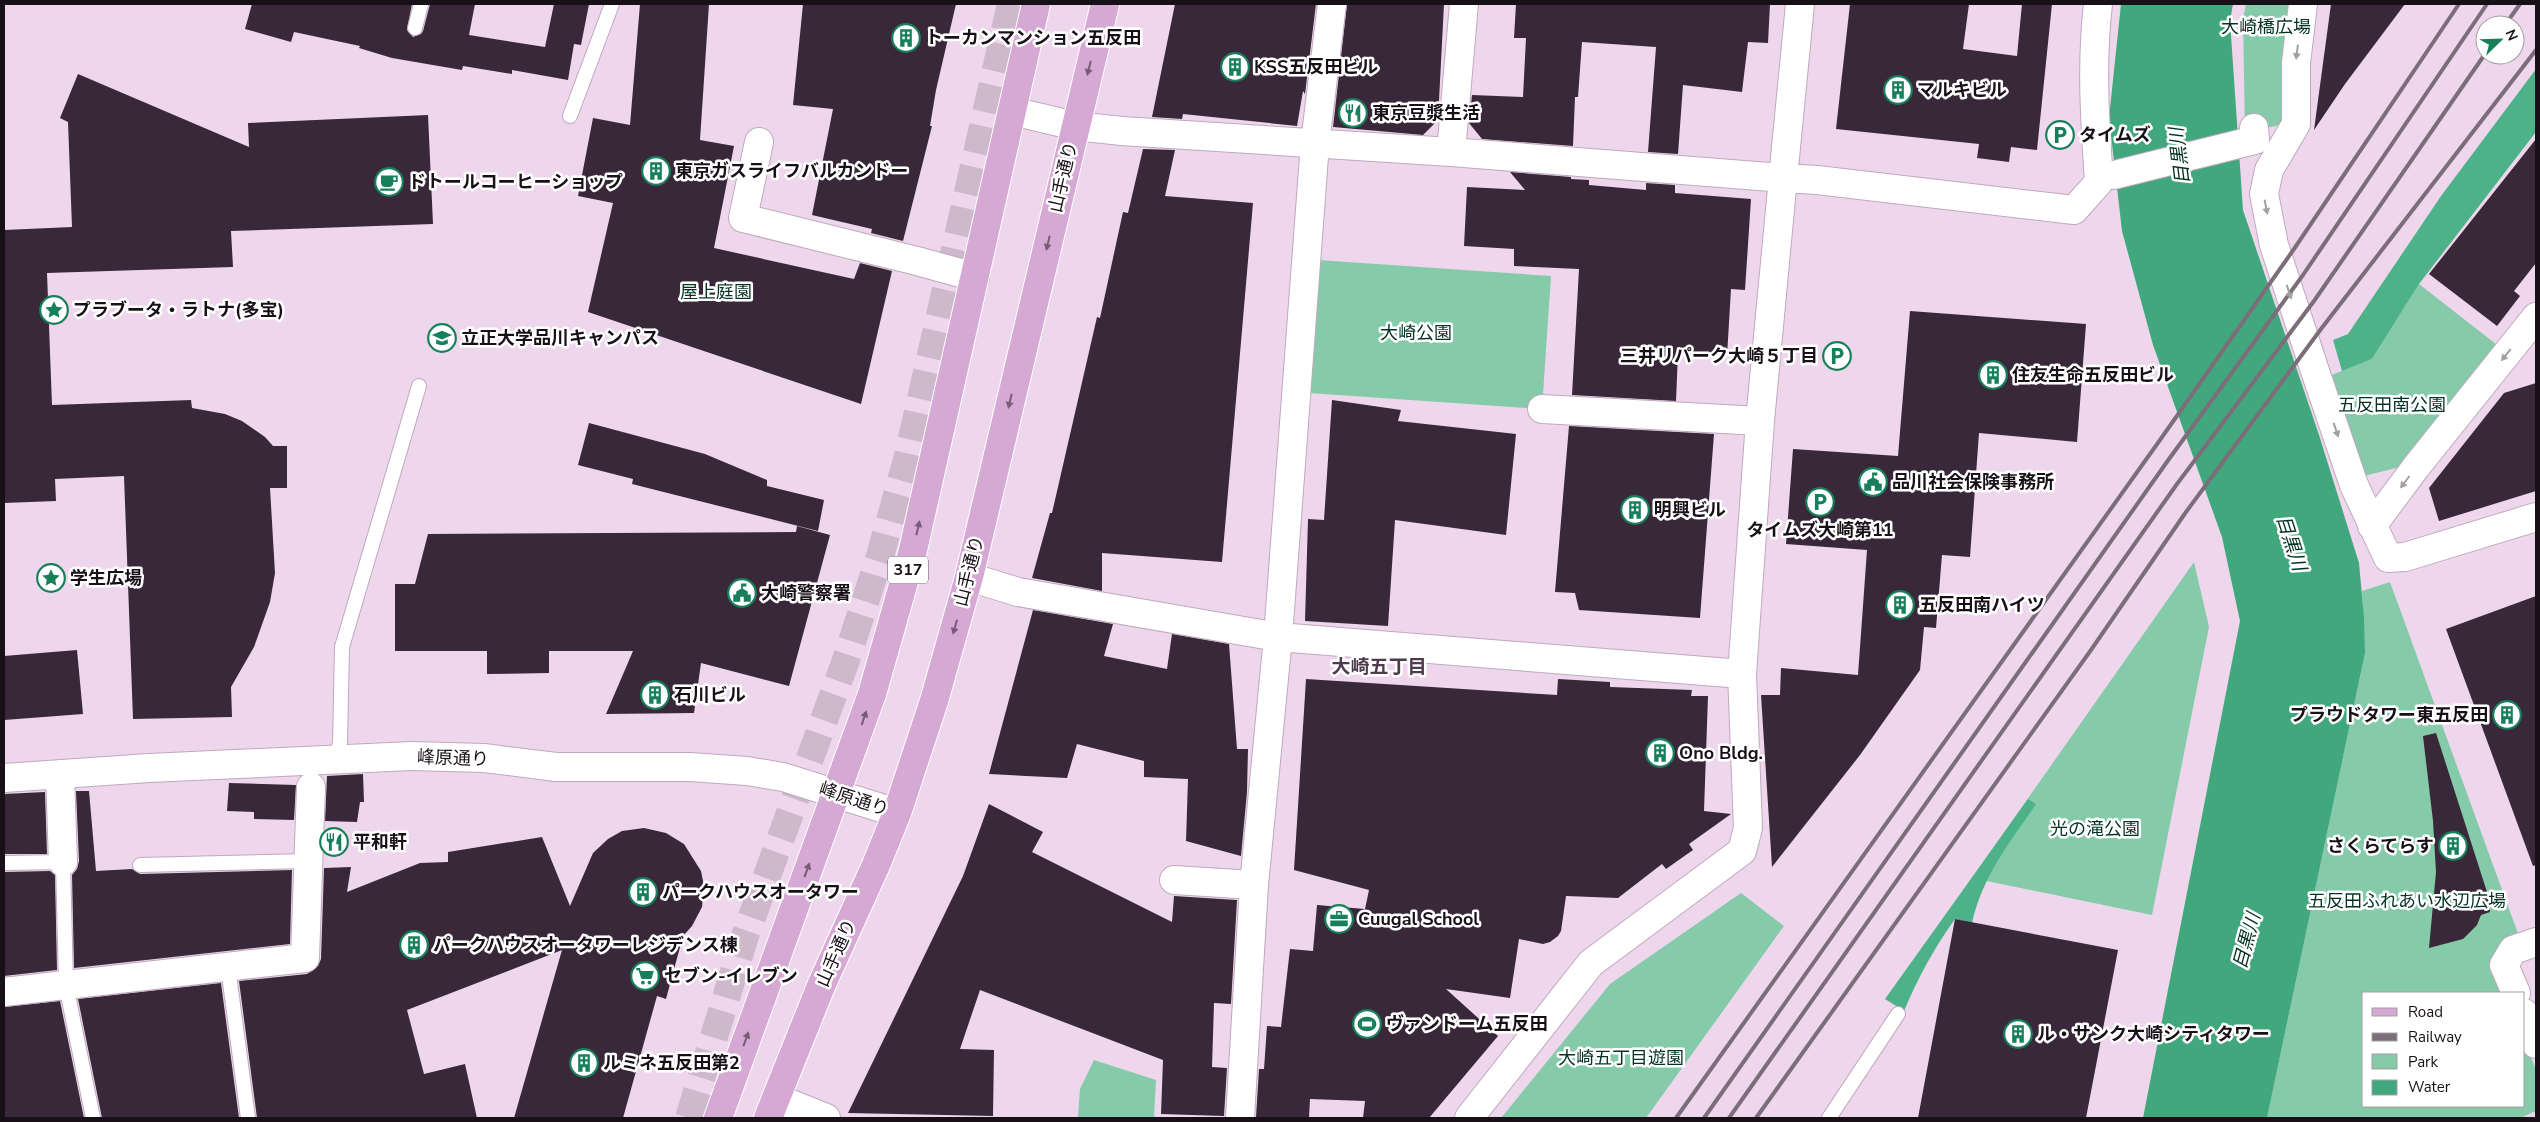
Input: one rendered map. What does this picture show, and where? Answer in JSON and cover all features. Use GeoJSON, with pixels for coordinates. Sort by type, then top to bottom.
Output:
{"type":"FeatureCollection","features":[{"type":"Feature","properties":{"kind":"main road","name":"317"},"geometry":{"type":"LineString","coordinates":[[718,1118],[837,793],[872,694],[893,627],[913,550],[1036,4]]}},
{"type":"Feature","properties":{"kind":"main road","name":"山手通り"},"geometry":{"type":"LineString","coordinates":[[772,1108],[821,986],[876,865],[897,813],[934,701],[969,577],[1105,4]]}},
{"type":"Feature","properties":{"kind":"street"},"geometry":{"type":"LineString","coordinates":[[1240,1118],[1254,885],[1278,637],[1315,143],[1332,4]]}},
{"type":"Feature","properties":{"kind":"street"},"geometry":{"type":"LineString","coordinates":[[1451,152],[1464,4]]}},
{"type":"Feature","properties":{"kind":"street"},"geometry":{"type":"LineString","coordinates":[[1469,1118],[1592,963],[1742,851],[1748,828],[1742,674],[1760,421],[1800,4]]}},
{"type":"Feature","properties":{"kind":"street"},"geometry":{"type":"LineString","coordinates":[[1012,111],[1075,126],[1122,131],[1451,152],[1817,180],[2074,210],[2099,182],[2094,102],[2093,44],[2098,4]]}},
{"type":"Feature","properties":{"kind":"street"},"geometry":{"type":"LineString","coordinates":[[2303,4],[2296,63],[2296,124],[2269,170],[2264,194],[2274,245],[2354,485],[2372,526],[2388,558],[2405,557],[2536,517]]}},
{"type":"Feature","properties":{"kind":"street"},"geometry":{"type":"LineString","coordinates":[[2114,175],[2255,140],[2254,128]]}},
{"type":"Feature","properties":{"kind":"street"},"geometry":{"type":"LineString","coordinates":[[759,142],[743,218],[918,260],[975,277]]}},
{"type":"Feature","properties":{"kind":"street"},"geometry":{"type":"LineString","coordinates":[[2372,526],[2416,467],[2536,317]]}},
{"type":"Feature","properties":{"kind":"street"},"geometry":{"type":"LineString","coordinates":[[1542,409],[1760,421]]}},
{"type":"Feature","properties":{"kind":"street"},"geometry":{"type":"LineString","coordinates":[[969,577],[1018,592],[1278,637],[1742,674]]}},
{"type":"Feature","properties":{"kind":"street","name":"峰原通り"},"geometry":{"type":"LineString","coordinates":[[4,778],[412,756],[484,758],[556,767],[690,767],[747,770],[783,777],[897,813]]}},
{"type":"Feature","properties":{"kind":"street"},"geometry":{"type":"LineString","coordinates":[[60,774],[62,862]]}},
{"type":"Feature","properties":{"kind":"street"},"geometry":{"type":"LineString","coordinates":[[4,992],[305,958],[311,787]]}},
{"type":"Feature","properties":{"kind":"street"},"geometry":{"type":"LineString","coordinates":[[1174,880],[1254,885]]}},
{"type":"Feature","properties":{"kind":"street"},"geometry":{"type":"LineString","coordinates":[[2516,992],[2504,965],[2513,950],[2536,942]]}},
{"type":"Feature","properties":{"kind":"street"},"geometry":{"type":"LineString","coordinates":[[2525,1016],[2536,1044]]}},
{"type":"Feature","properties":{"kind":"street"},"geometry":{"type":"LineString","coordinates":[[772,1108],[826,1118]]}},
{"type":"Feature","properties":{"kind":"lane"},"geometry":{"type":"LineString","coordinates":[[415,28],[421,4]]}},
{"type":"Feature","properties":{"kind":"lane"},"geometry":{"type":"LineString","coordinates":[[570,116],[612,4]]}},
{"type":"Feature","properties":{"kind":"lane"},"geometry":{"type":"LineString","coordinates":[[335,760],[340,743],[342,647],[419,386]]}},
{"type":"Feature","properties":{"kind":"lane"},"geometry":{"type":"LineString","coordinates":[[140,865],[308,861]]}},
{"type":"Feature","properties":{"kind":"lane"},"geometry":{"type":"LineString","coordinates":[[4,863],[62,862],[66,985],[93,1118]]}},
{"type":"Feature","properties":{"kind":"lane"},"geometry":{"type":"LineString","coordinates":[[228,967],[248,1118]]}},
{"type":"Feature","properties":{"kind":"lane"},"geometry":{"type":"LineString","coordinates":[[1829,1118],[1898,1014]]}},
{"type":"Feature","properties":{"kind":"green space","name":"大崎橋広場"},"geometry":{"type":"Polygon","coordinates":[[[2246,4],[2290,4],[2286,124],[2245,132],[2243,19],[2246,4]]]}},
{"type":"Feature","properties":{"kind":"green space","name":"大崎公園"},"geometry":{"type":"Polygon","coordinates":[[[1318,260],[1551,276],[1542,409],[1309,393],[1318,260]]]}},
{"type":"Feature","properties":{"kind":"green space","name":"五反田南公園"},"geometry":{"type":"Polygon","coordinates":[[[2419,284],[2501,348],[2408,465],[2364,476],[2329,376],[2372,359],[2419,284]]]}},
{"type":"Feature","properties":{"kind":"green space","name":"光の滝公園"},"geometry":{"type":"Polygon","coordinates":[[[2194,562],[2209,627],[2152,915],[1972,878],[2194,562]]]}},
{"type":"Feature","properties":{"kind":"green space","name":"五反田ふれあい水辺広場"},"geometry":{"type":"Polygon","coordinates":[[[2390,582],[2520,939],[2506,992],[2362,992],[2362,1107],[2525,1107],[2525,1042],[2536,1070],[2536,1111],[2520,1118],[2267,1118],[2365,653],[2362,591],[2390,582]]]}},
{"type":"Feature","properties":{"kind":"green space","name":"大崎五丁目遊園"},"geometry":{"type":"Polygon","coordinates":[[[1741,893],[1784,926],[1646,1118],[1501,1118],[1610,984],[1741,893]]]}},
{"type":"Feature","properties":{"kind":"green space"},"geometry":{"type":"Polygon","coordinates":[[[1094,1060],[1156,1080],[1154,1118],[1078,1117],[1080,1089],[1094,1060]]]}},
{"type":"Feature","properties":{"kind":"shaded area"},"geometry":{"type":"Polygon","coordinates":[[[2536,69],[2536,132],[2419,284],[2372,359],[2342,371],[2333,340],[2348,334],[2441,196],[2536,69]]]}},
{"type":"Feature","properties":{"kind":"shaded area"},"geometry":{"type":"Polygon","coordinates":[[[2028,799],[2036,804],[1998,860],[1983,890],[1972,923],[1955,919],[1927,964],[1904,1011],[1885,999],[2028,799]]]}},
{"type":"Feature","properties":{"kind":"water","name":"目黒川"},"geometry":{"type":"Polygon","coordinates":[[[2121,4],[2233,4],[2230,21],[2243,210],[2319,435],[2359,563],[2365,653],[2267,1118],[2143,1118],[2240,621],[2222,537],[2153,345],[2122,231],[2109,118],[2121,4]]]}},
{"type":"Feature","properties":{"kind":"building"},"geometry":{"type":"Polygon","coordinates":[[[252,4],[412,4],[407,30],[413,37],[421,34],[423,31],[430,4],[475,4],[469,35],[545,47],[554,4],[589,4],[581,45],[574,44],[568,80],[512,70],[512,74],[463,66],[462,70],[392,58],[359,48],[360,46],[294,32],[291,42],[245,29],[252,4]]]}},
{"type":"Feature","properties":{"kind":"building"},"geometry":{"type":"Polygon","coordinates":[[[640,4],[709,4],[700,140],[734,146],[714,248],[854,279],[860,263],[892,271],[861,404],[588,312],[613,203],[578,196],[593,118],[630,125],[640,4]]]}},
{"type":"Feature","properties":{"kind":"building"},"geometry":{"type":"Polygon","coordinates":[[[803,4],[956,4],[936,90],[930,126],[932,126],[903,241],[871,233],[872,229],[812,215],[833,109],[793,105],[803,4]]]}},
{"type":"Feature","properties":{"kind":"building","name":"KSS五反田ビル"},"geometry":{"type":"Polygon","coordinates":[[[1175,4],[1316,4],[1305,94],[1303,91],[1297,126],[1183,114],[1182,119],[1152,117],[1175,4]]]}},
{"type":"Feature","properties":{"kind":"building"},"geometry":{"type":"Polygon","coordinates":[[[1347,4],[1444,4],[1438,120],[1423,135],[1333,127],[1347,4]]]}},
{"type":"Feature","properties":{"kind":"building"},"geometry":{"type":"Polygon","coordinates":[[[1516,4],[1770,4],[1768,43],[1748,42],[1742,92],[1683,85],[1678,154],[1648,152],[1656,47],[1582,42],[1578,97],[1575,97],[1573,146],[1482,139],[1469,123],[1472,95],[1523,97],[1526,38],[1514,38],[1516,4]]]}},
{"type":"Feature","properties":{"kind":"building"},"geometry":{"type":"Polygon","coordinates":[[[1850,4],[1969,4],[1963,49],[2017,56],[2022,4],[2052,4],[2037,150],[2011,147],[2009,162],[1977,158],[1979,144],[1836,129],[1850,4]]]}},
{"type":"Feature","properties":{"kind":"building"},"geometry":{"type":"Polygon","coordinates":[[[2331,4],[2405,4],[2345,84],[2314,130],[2331,4]]]}},
{"type":"Feature","properties":{"kind":"building"},"geometry":{"type":"Polygon","coordinates":[[[78,74],[249,147],[248,123],[428,115],[433,224],[231,231],[233,267],[47,273],[52,405],[191,400],[192,408],[225,414],[242,421],[265,437],[273,446],[287,446],[287,488],[270,488],[275,573],[270,602],[254,647],[231,687],[232,717],[133,719],[124,476],[55,479],[56,501],[4,503],[4,230],[72,227],[68,122],[60,118],[78,74]]]}},
{"type":"Feature","properties":{"kind":"building"},"geometry":{"type":"Polygon","coordinates":[[[2536,139],[2536,263],[2514,291],[2520,296],[2497,326],[2429,274],[2536,139]]]}},
{"type":"Feature","properties":{"kind":"building"},"geometry":{"type":"Polygon","coordinates":[[[1143,149],[1175,150],[1165,196],[1253,203],[1222,562],[1102,553],[1102,591],[1032,578],[1050,513],[1052,513],[1097,317],[1100,318],[1123,212],[1128,213],[1143,149]]]}},
{"type":"Feature","properties":{"kind":"building"},"geometry":{"type":"Polygon","coordinates":[[[1510,172],[1571,177],[1571,179],[1589,180],[1589,185],[1646,190],[1646,183],[1675,185],[1675,193],[1751,199],[1745,290],[1731,289],[1727,356],[1678,353],[1676,401],[1572,395],[1579,269],[1514,266],[1514,249],[1464,246],[1467,187],[1525,190],[1510,172]]]}},
{"type":"Feature","properties":{"kind":"building"},"geometry":{"type":"Polygon","coordinates":[[[1910,311],[2086,324],[2077,442],[1979,433],[1970,557],[1942,555],[1936,628],[1924,627],[1920,670],[1860,755],[1772,867],[1761,695],[1780,695],[1781,668],[1858,675],[1867,550],[1786,544],[1793,449],[1898,456],[1910,311]]]}},
{"type":"Feature","properties":{"kind":"building"},"geometry":{"type":"Polygon","coordinates":[[[2536,383],[2536,491],[2439,521],[2429,488],[2504,393],[2536,383]]]}},
{"type":"Feature","properties":{"kind":"building"},"geometry":{"type":"Polygon","coordinates":[[[1332,400],[1401,410],[1398,421],[1516,434],[1506,535],[1395,520],[1388,626],[1305,621],[1308,519],[1324,520],[1332,400]]]}},
{"type":"Feature","properties":{"kind":"building"},"geometry":{"type":"Polygon","coordinates":[[[589,423],[705,454],[767,480],[767,486],[824,500],[818,531],[632,484],[633,479],[578,465],[589,423]]]}},
{"type":"Feature","properties":{"kind":"building","name":"明興ビル"},"geometry":{"type":"Polygon","coordinates":[[[1569,426],[1714,434],[1700,618],[1579,610],[1575,593],[1555,592],[1569,426]]]}},
{"type":"Feature","properties":{"kind":"building"},"geometry":{"type":"Polygon","coordinates":[[[797,526],[830,535],[789,686],[701,663],[694,713],[606,714],[633,651],[549,651],[549,673],[487,674],[487,651],[395,651],[395,584],[415,584],[428,534],[796,532],[797,526]]]}},
{"type":"Feature","properties":{"kind":"building","name":"プラウドタワー東五反田"},"geometry":{"type":"Polygon","coordinates":[[[2536,596],[2536,865],[2533,866],[2446,629],[2536,596]]]}},
{"type":"Feature","properties":{"kind":"building"},"geometry":{"type":"Polygon","coordinates":[[[1033,610],[1113,624],[1104,656],[1167,669],[1172,634],[1229,644],[1237,749],[1248,749],[1247,792],[1241,856],[1186,841],[1188,779],[1144,777],[1144,761],[1077,744],[1067,778],[989,774],[1033,610]]]}},
{"type":"Feature","properties":{"kind":"building"},"geometry":{"type":"Polygon","coordinates":[[[77,650],[83,714],[4,720],[4,656],[77,650]]]}},
{"type":"Feature","properties":{"kind":"building"},"geometry":{"type":"Polygon","coordinates":[[[1306,679],[1557,695],[1558,679],[1610,682],[1610,687],[1692,690],[1691,696],[1708,696],[1704,811],[1731,814],[1689,844],[1693,850],[1666,869],[1662,864],[1618,898],[1566,896],[1561,931],[1558,936],[1550,942],[1543,944],[1519,939],[1510,998],[1446,989],[1498,1036],[1429,1118],[1363,1118],[1365,1101],[1310,1099],[1309,1118],[1256,1117],[1259,1069],[1264,1069],[1267,1026],[1281,1027],[1290,949],[1313,951],[1317,905],[1365,909],[1369,890],[1294,870],[1306,679]]]}},
{"type":"Feature","properties":{"kind":"building","name":"さくらてらす"},"geometry":{"type":"Polygon","coordinates":[[[2436,733],[2487,892],[2490,912],[2481,915],[2477,925],[2463,939],[2429,948],[2436,872],[2433,821],[2423,736],[2436,733]]]}},
{"type":"Feature","properties":{"kind":"building"},"geometry":{"type":"Polygon","coordinates":[[[363,774],[364,802],[360,802],[357,822],[325,821],[327,776],[363,774]]]}},
{"type":"Feature","properties":{"kind":"building"},"geometry":{"type":"Polygon","coordinates":[[[229,783],[296,785],[294,820],[254,819],[254,812],[227,811],[229,783]]]}},
{"type":"Feature","properties":{"kind":"building"},"geometry":{"type":"Polygon","coordinates":[[[76,791],[89,791],[96,871],[132,869],[140,874],[292,870],[290,944],[74,968],[72,875],[77,869],[79,861],[76,791]]]}},
{"type":"Feature","properties":{"kind":"building"},"geometry":{"type":"Polygon","coordinates":[[[45,792],[47,854],[4,854],[4,794],[45,792]]]}},
{"type":"Feature","properties":{"kind":"building"},"geometry":{"type":"Polygon","coordinates":[[[989,804],[1043,832],[1032,852],[1172,922],[1174,896],[1237,900],[1231,1004],[1214,1003],[1212,1067],[1227,1068],[1224,1116],[1161,1114],[1163,1060],[980,990],[960,1049],[994,1050],[993,1116],[848,1113],[963,876],[989,804]]]}},
{"type":"Feature","properties":{"kind":"building"},"geometry":{"type":"Polygon","coordinates":[[[644,828],[666,833],[684,844],[701,871],[704,886],[702,907],[692,926],[683,936],[666,999],[657,996],[623,1118],[514,1118],[562,950],[407,1010],[424,1074],[465,1064],[477,1118],[257,1118],[239,981],[307,974],[318,966],[321,959],[324,868],[351,867],[347,892],[420,863],[448,862],[448,852],[542,837],[570,906],[593,853],[608,839],[622,831],[644,828]]]}},
{"type":"Feature","properties":{"kind":"building"},"geometry":{"type":"Polygon","coordinates":[[[50,871],[55,875],[57,970],[4,976],[4,872],[50,871]]]}},
{"type":"Feature","properties":{"kind":"building","name":"ル・サンク大崎シティタワー"},"geometry":{"type":"Polygon","coordinates":[[[1955,919],[2118,950],[2086,1118],[1918,1118],[1955,919]]]}},
{"type":"Feature","properties":{"kind":"building"},"geometry":{"type":"Polygon","coordinates":[[[221,983],[239,1118],[102,1118],[78,999],[221,983]]]}},
{"type":"Feature","properties":{"kind":"building"},"geometry":{"type":"Polygon","coordinates":[[[60,1001],[84,1118],[4,1118],[4,1007],[60,1001]]]}},
{"type":"Feature","properties":{"kind":"tunnel"},"geometry":{"type":"LineString","coordinates":[[689,1118],[745,936],[846,660],[880,556],[907,460],[1011,4]]}},
{"type":"Feature","properties":{"kind":"railway"},"geometry":{"type":"LineString","coordinates":[[1676,1118],[2160,440],[2294,249],[2459,4]]}},
{"type":"Feature","properties":{"kind":"railway"},"geometry":{"type":"LineString","coordinates":[[1704,1118],[2169,459],[2303,275],[2487,4]]}},
{"type":"Feature","properties":{"kind":"railway"},"geometry":{"type":"LineString","coordinates":[[2512,15],[2520,4]]}},
{"type":"Feature","properties":{"kind":"railway"},"geometry":{"type":"LineString","coordinates":[[1756,1118],[2091,650],[2186,512],[2321,329],[2536,50]]}},
{"type":"Feature","properties":{"kind":"railway"},"geometry":{"type":"LineString","coordinates":[[1729,1118],[2177,484],[2314,301],[2477,65]]}},
{"type":"Feature","properties":{"kind":"place","name":"トーカンマンション五反田"},"geometry":{"type":"Point","coordinates":[906,38]}},
{"type":"Feature","properties":{"kind":"place","name":"KSS五反田ビル"},"geometry":{"type":"Point","coordinates":[1235,67]}},
{"type":"Feature","properties":{"kind":"place","name":"マルキビル"},"geometry":{"type":"Point","coordinates":[1898,90]}},
{"type":"Feature","properties":{"kind":"place","name":"東京豆漿生活"},"geometry":{"type":"Point","coordinates":[1353,113]}},
{"type":"Feature","properties":{"kind":"place","name":"タイムズ"},"geometry":{"type":"Point","coordinates":[2060,135]}},
{"type":"Feature","properties":{"kind":"place","name":"東京ガスライフバルカンドー"},"geometry":{"type":"Point","coordinates":[656,171]}},
{"type":"Feature","properties":{"kind":"place","name":"ドトールコーヒーショップ"},"geometry":{"type":"Point","coordinates":[389,182]}},
{"type":"Feature","properties":{"kind":"place","name":"プラブータ・ラトナ(多宝)"},"geometry":{"type":"Point","coordinates":[54,310]}},
{"type":"Feature","properties":{"kind":"place","name":"立正大学品川キャンパス"},"geometry":{"type":"Point","coordinates":[442,338]}},
{"type":"Feature","properties":{"kind":"place","name":"三井リパーク大崎５丁目"},"geometry":{"type":"Point","coordinates":[1837,356]}},
{"type":"Feature","properties":{"kind":"place","name":"住友生命五反田ビル"},"geometry":{"type":"Point","coordinates":[1993,375]}},
{"type":"Feature","properties":{"kind":"place","name":"品川社会保険事務所"},"geometry":{"type":"Point","coordinates":[1873,482]}},
{"type":"Feature","properties":{"kind":"place","name":"タイムズ大崎第11"},"geometry":{"type":"Point","coordinates":[1820,502]}},
{"type":"Feature","properties":{"kind":"place","name":"明興ビル"},"geometry":{"type":"Point","coordinates":[1635,510]}},
{"type":"Feature","properties":{"kind":"place","name":"学生広場"},"geometry":{"type":"Point","coordinates":[51,578]}},
{"type":"Feature","properties":{"kind":"place","name":"大崎警察署"},"geometry":{"type":"Point","coordinates":[742,593]}},
{"type":"Feature","properties":{"kind":"place","name":"五反田南ハイツ"},"geometry":{"type":"Point","coordinates":[1900,605]}},
{"type":"Feature","properties":{"kind":"place","name":"石川ビル"},"geometry":{"type":"Point","coordinates":[655,695]}},
{"type":"Feature","properties":{"kind":"place","name":"プラウドタワー東五反田"},"geometry":{"type":"Point","coordinates":[2507,715]}},
{"type":"Feature","properties":{"kind":"place","name":"Ono Bldg."},"geometry":{"type":"Point","coordinates":[1660,753]}},
{"type":"Feature","properties":{"kind":"place","name":"平和軒"},"geometry":{"type":"Point","coordinates":[334,842]}},
{"type":"Feature","properties":{"kind":"place","name":"さくらてらす"},"geometry":{"type":"Point","coordinates":[2453,846]}},
{"type":"Feature","properties":{"kind":"place","name":"パークハウスオータワー"},"geometry":{"type":"Point","coordinates":[643,892]}},
{"type":"Feature","properties":{"kind":"place","name":"Cuugal School"},"geometry":{"type":"Point","coordinates":[1339,919]}},
{"type":"Feature","properties":{"kind":"place","name":"パークハウスオータワーレジデンス棟"},"geometry":{"type":"Point","coordinates":[414,945]}},
{"type":"Feature","properties":{"kind":"place","name":"セブン-イレブン"},"geometry":{"type":"Point","coordinates":[645,976]}},
{"type":"Feature","properties":{"kind":"place","name":"ヴァンドーム五反田"},"geometry":{"type":"Point","coordinates":[1367,1024]}},
{"type":"Feature","properties":{"kind":"place","name":"ル・サンク大崎シティタワー"},"geometry":{"type":"Point","coordinates":[2018,1034]}},
{"type":"Feature","properties":{"kind":"place","name":"ルミネ五反田第2"},"geometry":{"type":"Point","coordinates":[584,1063]}},
{"type":"Feature","properties":{"kind":"district","name":"大崎五丁目"},"geometry":{"type":"Point","coordinates":[1379,667]}},
{"type":"Feature","properties":{"kind":"park label","name":"屋上庭園"},"geometry":{"type":"Point","coordinates":[716,292]}}]}
